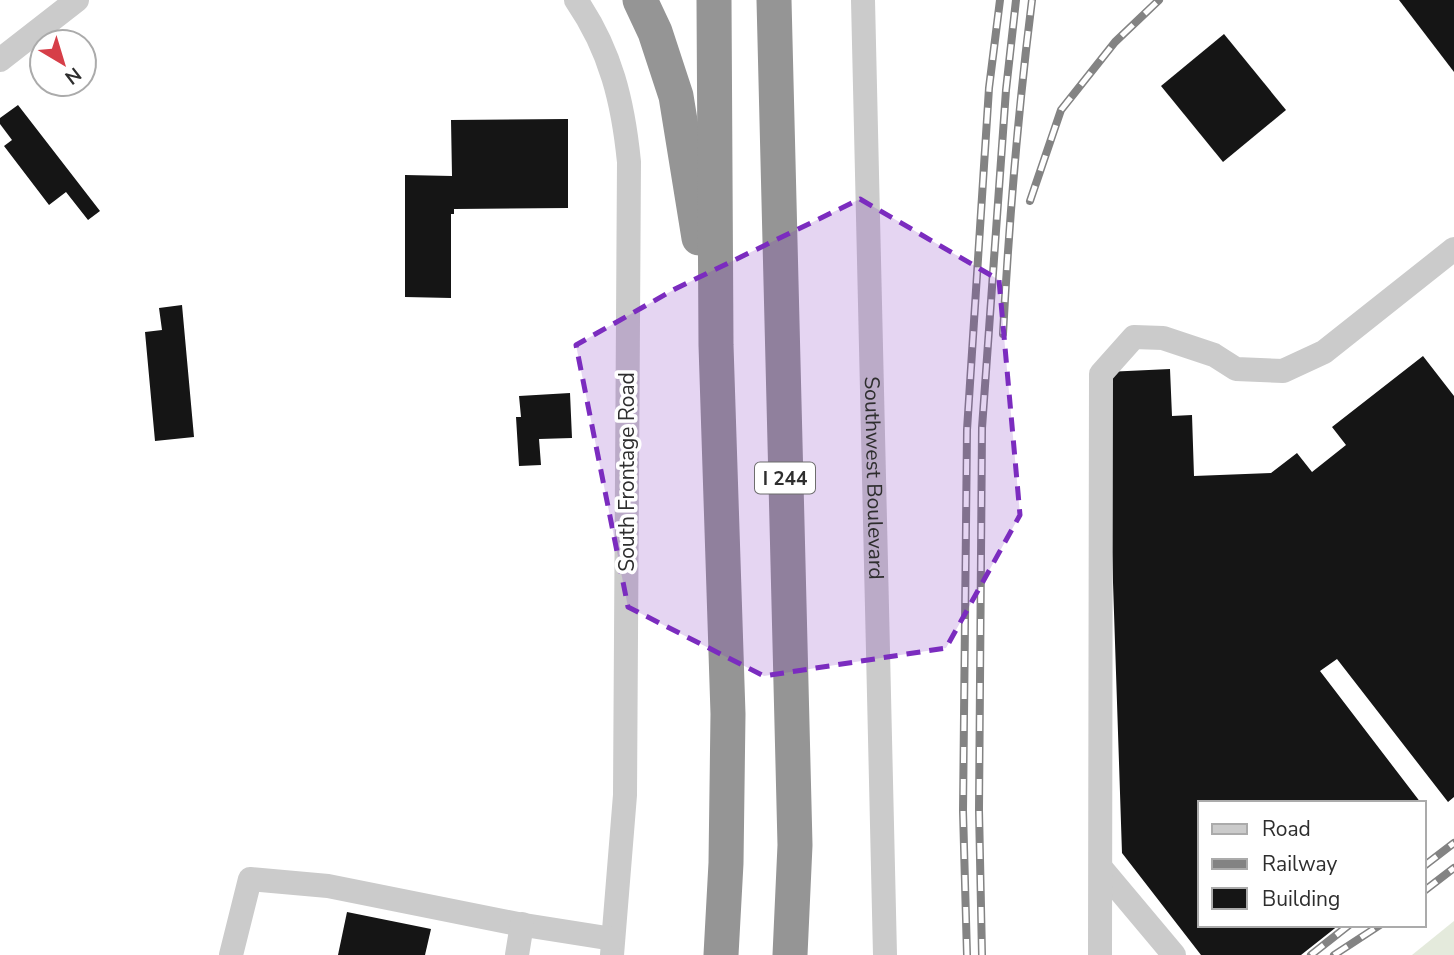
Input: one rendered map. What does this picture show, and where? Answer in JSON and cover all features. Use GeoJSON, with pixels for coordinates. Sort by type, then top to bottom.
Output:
{"type":"FeatureCollection","features":[{"type":"Feature","properties":{"kind":"highway"},"geometry":{"type":"LineString","coordinates":[[640,0],[656,32],[676,96],[716,345]]}},
{"type":"Feature","properties":{"kind":"highway"},"geometry":{"type":"LineString","coordinates":[[714,0],[716,345],[729,714],[721,955]]}},
{"type":"Feature","properties":{"kind":"highway","name":"I 244"},"geometry":{"type":"LineString","coordinates":[[774,0],[795,845],[790,955]]}},
{"type":"Feature","properties":{"kind":"street"},"geometry":{"type":"LineString","coordinates":[[0,60],[76,0]]}},
{"type":"Feature","properties":{"kind":"street","name":"South Frontage Road"},"geometry":{"type":"LineString","coordinates":[[576,0],[589,19],[614,73],[625,121],[629,162],[625,795],[612,947]]}},
{"type":"Feature","properties":{"kind":"street","name":"Southwest Boulevard"},"geometry":{"type":"LineString","coordinates":[[863,0],[885,955]]}},
{"type":"Feature","properties":{"kind":"street"},"geometry":{"type":"LineString","coordinates":[[1100,955],[1101,374],[1134,337],[1163,338],[1214,355],[1236,369],[1283,371],[1324,352],[1454,249]]}},
{"type":"Feature","properties":{"kind":"street"},"geometry":{"type":"LineString","coordinates":[[1101,868],[1174,955]]}},
{"type":"Feature","properties":{"kind":"street"},"geometry":{"type":"LineString","coordinates":[[232,955],[250,879],[328,886],[522,924],[612,947]]}},
{"type":"Feature","properties":{"kind":"street"},"geometry":{"type":"LineString","coordinates":[[517,955],[522,924]]}},
{"type":"Feature","properties":{"kind":"highlighted area"},"geometry":{"type":"Polygon","coordinates":[[[860,199],[999,280],[1020,515],[946,648],[764,676],[628,607],[576,345],[675,289],[860,199]]]}},
{"type":"Feature","properties":{"kind":"shaded area"},"geometry":{"type":"Polygon","coordinates":[[[1454,921],[1454,955],[1412,955],[1454,921]]]}},
{"type":"Feature","properties":{"kind":"building"},"geometry":{"type":"Polygon","coordinates":[[[1399,0],[1454,0],[1454,72],[1399,0]]]}},
{"type":"Feature","properties":{"kind":"building"},"geometry":{"type":"Polygon","coordinates":[[[1224,34],[1286,110],[1223,162],[1161,86],[1224,34]]]}},
{"type":"Feature","properties":{"kind":"building"},"geometry":{"type":"Polygon","coordinates":[[[18,105],[100,211],[88,220],[66,192],[49,205],[4,146],[12,140],[0,124],[0,118],[18,105]]]}},
{"type":"Feature","properties":{"kind":"building"},"geometry":{"type":"Polygon","coordinates":[[[568,119],[568,208],[454,209],[454,214],[451,214],[451,298],[405,297],[405,175],[452,176],[451,120],[568,119]]]}},
{"type":"Feature","properties":{"kind":"building"},"geometry":{"type":"Polygon","coordinates":[[[182,305],[194,437],[155,441],[145,332],[162,330],[159,308],[182,305]]]}},
{"type":"Feature","properties":{"kind":"building"},"geometry":{"type":"Polygon","coordinates":[[[1423,356],[1454,396],[1454,797],[1448,802],[1337,659],[1320,671],[1419,801],[1198,801],[1198,927],[1336,927],[1301,955],[1201,955],[1122,853],[1106,372],[1170,369],[1172,416],[1192,415],[1194,476],[1271,473],[1297,453],[1312,472],[1346,445],[1332,427],[1423,356]]]}},
{"type":"Feature","properties":{"kind":"building"},"geometry":{"type":"Polygon","coordinates":[[[570,393],[572,438],[539,439],[541,465],[519,466],[516,417],[521,417],[519,396],[570,393]]]}},
{"type":"Feature","properties":{"kind":"building"},"geometry":{"type":"Polygon","coordinates":[[[347,912],[431,929],[425,955],[338,955],[347,912]]]}},
{"type":"Feature","properties":{"kind":"railway"},"geometry":{"type":"LineString","coordinates":[[967,955],[963,811],[967,430],[989,88],[1000,0]]}},
{"type":"Feature","properties":{"kind":"railway"},"geometry":{"type":"LineString","coordinates":[[982,955],[979,810],[982,428],[1006,90],[1016,0]]}},
{"type":"Feature","properties":{"kind":"railway"},"geometry":{"type":"LineString","coordinates":[[1003,334],[1014,167],[1032,0]]}},
{"type":"Feature","properties":{"kind":"railway"},"geometry":{"type":"LineString","coordinates":[[1030,201],[1061,110],[1115,42],[1159,0]]}},
{"type":"Feature","properties":{"kind":"railway"},"geometry":{"type":"LineString","coordinates":[[1426,864],[1454,843]]}},
{"type":"Feature","properties":{"kind":"railway"},"geometry":{"type":"LineString","coordinates":[[1426,889],[1454,868]]}},
{"type":"Feature","properties":{"kind":"railway"},"geometry":{"type":"LineString","coordinates":[[1311,955],[1346,927]]}},
{"type":"Feature","properties":{"kind":"railway"},"geometry":{"type":"LineString","coordinates":[[1334,955],[1377,927]]}}]}
